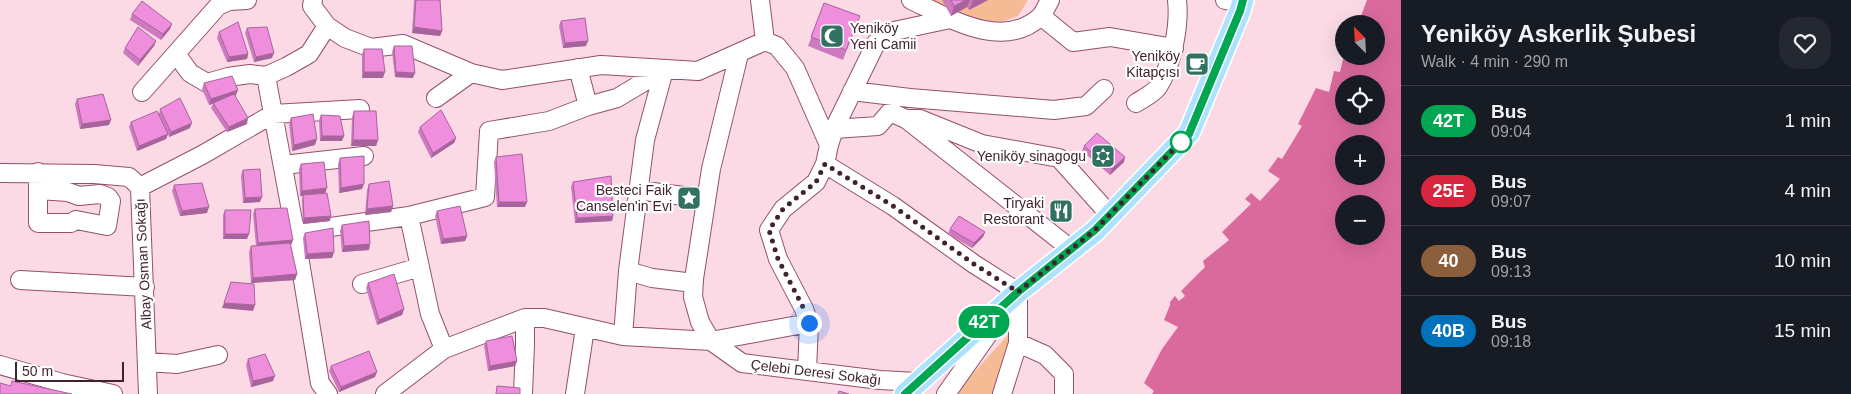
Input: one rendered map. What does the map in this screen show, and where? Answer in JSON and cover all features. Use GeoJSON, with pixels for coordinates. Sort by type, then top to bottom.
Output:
{"type":"FeatureCollection","features":[{"type":"Feature","properties":{"kind":"main road"},"geometry":{"type":"LineString","coordinates":[[911,388],[1018,292],[1095,230],[1189,134],[1237,1]]}},
{"type":"Feature","properties":{"kind":"street"},"geometry":{"type":"LineString","coordinates":[[142,92],[177,55],[218,6],[229,1],[247,0]]}},
{"type":"Feature","properties":{"kind":"street"},"geometry":{"type":"LineString","coordinates":[[760,0],[765,41]]}},
{"type":"Feature","properties":{"kind":"street"},"geometry":{"type":"LineString","coordinates":[[911,0],[971,28],[996,32],[1020,29],[1041,16],[1050,0]]}},
{"type":"Feature","properties":{"kind":"street"},"geometry":{"type":"LineString","coordinates":[[1136,104],[1157,89],[1174,48],[1178,9],[1177,0]]}},
{"type":"Feature","properties":{"kind":"street"},"geometry":{"type":"LineString","coordinates":[[308,2],[327,26],[345,38],[372,48],[403,44],[471,73],[502,80],[601,65],[698,71],[765,41],[777,46],[795,68],[832,137]]}},
{"type":"Feature","properties":{"kind":"street"},"geometry":{"type":"LineString","coordinates":[[1041,16],[1073,42],[1110,37],[1174,48]]}},
{"type":"Feature","properties":{"kind":"street"},"geometry":{"type":"LineString","coordinates":[[807,371],[809,323],[804,309],[778,259],[769,230],[783,209],[816,182],[825,164],[832,137],[852,90],[876,43],[894,31],[950,18]]}},
{"type":"Feature","properties":{"kind":"street"},"geometry":{"type":"LineString","coordinates":[[177,55],[190,73],[208,83],[228,77],[250,74],[266,76],[309,54],[327,26]]}},
{"type":"Feature","properties":{"kind":"street"},"geometry":{"type":"LineString","coordinates":[[711,341],[700,322],[693,297],[694,283],[711,169],[739,54]]}},
{"type":"Feature","properties":{"kind":"street"},"geometry":{"type":"LineString","coordinates":[[578,68],[588,106]]}},
{"type":"Feature","properties":{"kind":"street"},"geometry":{"type":"LineString","coordinates":[[295,232],[409,216],[485,197],[489,131],[549,121],[588,106],[617,98],[664,70]]}},
{"type":"Feature","properties":{"kind":"street"},"geometry":{"type":"LineString","coordinates":[[624,336],[628,271],[645,140],[664,70]]}},
{"type":"Feature","properties":{"kind":"street"},"geometry":{"type":"LineString","coordinates":[[436,98],[471,73]]}},
{"type":"Feature","properties":{"kind":"street"},"geometry":{"type":"LineString","coordinates":[[266,76],[295,232],[320,383],[328,394]]}},
{"type":"Feature","properties":{"kind":"street"},"geometry":{"type":"LineString","coordinates":[[852,90],[1054,110],[1086,106],[1104,88]]}},
{"type":"Feature","properties":{"kind":"street"},"geometry":{"type":"LineString","coordinates":[[882,94],[898,116],[1071,249]]}},
{"type":"Feature","properties":{"kind":"street"},"geometry":{"type":"LineString","coordinates":[[140,187],[202,155],[273,114],[360,108]]}},
{"type":"Feature","properties":{"kind":"street"},"geometry":{"type":"LineString","coordinates":[[832,137],[878,126],[898,116],[920,119],[982,144],[1059,158],[1110,215]]}},
{"type":"Feature","properties":{"kind":"street"},"geometry":{"type":"LineString","coordinates":[[283,165],[364,156]]}},
{"type":"Feature","properties":{"kind":"street"},"geometry":{"type":"LineString","coordinates":[[825,164],[893,206],[974,264],[1018,292]]}},
{"type":"Feature","properties":{"kind":"street","name":"Albay Osman Sokağı"},"geometry":{"type":"LineString","coordinates":[[0,172],[129,177],[140,187],[148,394]]}},
{"type":"Feature","properties":{"kind":"street"},"geometry":{"type":"LineString","coordinates":[[38,172],[38,223],[71,223],[76,220],[107,226],[112,202],[113,176]]}},
{"type":"Feature","properties":{"kind":"street"},"geometry":{"type":"LineString","coordinates":[[39,190],[68,192],[78,196],[92,194],[108,197],[112,202]]}},
{"type":"Feature","properties":{"kind":"street"},"geometry":{"type":"LineString","coordinates":[[638,190],[706,199]]}},
{"type":"Feature","properties":{"kind":"street"},"geometry":{"type":"LineString","coordinates":[[68,192],[71,223]]}},
{"type":"Feature","properties":{"kind":"street"},"geometry":{"type":"LineString","coordinates":[[90,223],[92,194]]}},
{"type":"Feature","properties":{"kind":"street"},"geometry":{"type":"LineString","coordinates":[[409,216],[430,314],[444,349]]}},
{"type":"Feature","properties":{"kind":"street"},"geometry":{"type":"LineString","coordinates":[[362,284],[420,267]]}},
{"type":"Feature","properties":{"kind":"street"},"geometry":{"type":"LineString","coordinates":[[628,271],[652,278],[694,283]]}},
{"type":"Feature","properties":{"kind":"street"},"geometry":{"type":"LineString","coordinates":[[20,280],[145,287]]}},
{"type":"Feature","properties":{"kind":"street"},"geometry":{"type":"LineString","coordinates":[[1002,394],[1018,343],[1018,292]]}},
{"type":"Feature","properties":{"kind":"street"},"geometry":{"type":"LineString","coordinates":[[946,394],[1018,292]]}},
{"type":"Feature","properties":{"kind":"street"},"geometry":{"type":"LineString","coordinates":[[385,394],[444,349],[525,318],[544,318],[624,336],[711,341],[809,323]]}},
{"type":"Feature","properties":{"kind":"street"},"geometry":{"type":"LineString","coordinates":[[523,394],[526,345],[525,318]]}},
{"type":"Feature","properties":{"kind":"street"},"geometry":{"type":"LineString","coordinates":[[575,394],[585,328]]}},
{"type":"Feature","properties":{"kind":"street","name":"Çelebi Deresi Sokağı"},"geometry":{"type":"LineString","coordinates":[[711,341],[742,363],[880,380],[911,388]]}},
{"type":"Feature","properties":{"kind":"street"},"geometry":{"type":"LineString","coordinates":[[1018,343],[1045,355],[1064,374],[1064,394]]}},
{"type":"Feature","properties":{"kind":"street"},"geometry":{"type":"LineString","coordinates":[[147,362],[177,364],[218,355]]}},
{"type":"Feature","properties":{"kind":"street"},"geometry":{"type":"LineString","coordinates":[[0,365],[62,383],[112,394]]}},
{"type":"Feature","properties":{"kind":"shaded area"},"geometry":{"type":"Polygon","coordinates":[[[929,0],[1028,0],[1018,16],[995,24],[948,10],[929,0]]]}},
{"type":"Feature","properties":{"kind":"shaded area"},"geometry":{"type":"Polygon","coordinates":[[[1367,0],[1401,0],[1401,394],[1152,394],[1154,391],[1144,383],[1162,349],[1178,327],[1164,320],[1170,302],[1175,296],[1179,301],[1185,296],[1181,291],[1205,267],[1203,261],[1229,240],[1222,232],[1251,204],[1245,199],[1251,193],[1260,201],[1280,179],[1268,171],[1278,157],[1282,159],[1302,126],[1298,124],[1316,88],[1329,92],[1334,71],[1340,72],[1342,65],[1385,65],[1385,15],[1361,15],[1367,0]]]}},
{"type":"Feature","properties":{"kind":"shaded area"},"geometry":{"type":"Polygon","coordinates":[[[1022,320],[995,394],[954,394],[1022,320]]]}},
{"type":"Feature","properties":{"kind":"building"},"geometry":{"type":"Polygon","coordinates":[[[416,0],[440,0],[442,31],[414,27],[416,0]]]}},
{"type":"Feature","properties":{"kind":"building"},"geometry":{"type":"Polygon","coordinates":[[[951,0],[966,0],[954,6],[951,0]]]}},
{"type":"Feature","properties":{"kind":"building"},"geometry":{"type":"Polygon","coordinates":[[[142,1],[172,24],[163,34],[132,14],[142,1]]]}},
{"type":"Feature","properties":{"kind":"building","name":"Yeniköy Yeni Camii"},"geometry":{"type":"Polygon","coordinates":[[[824,3],[860,16],[846,50],[811,37],[824,3]]]}},
{"type":"Feature","properties":{"kind":"building"},"geometry":{"type":"Polygon","coordinates":[[[585,18],[588,41],[565,43],[561,21],[585,18]]]}},
{"type":"Feature","properties":{"kind":"building"},"geometry":{"type":"Polygon","coordinates":[[[238,22],[248,54],[229,57],[219,32],[238,22]]]}},
{"type":"Feature","properties":{"kind":"building"},"geometry":{"type":"Polygon","coordinates":[[[138,27],[156,41],[140,60],[125,48],[138,27]]]}},
{"type":"Feature","properties":{"kind":"building"},"geometry":{"type":"Polygon","coordinates":[[[267,27],[274,53],[256,57],[247,28],[267,27]]]}},
{"type":"Feature","properties":{"kind":"building"},"geometry":{"type":"Polygon","coordinates":[[[394,46],[412,46],[415,73],[396,72],[394,46]]]}},
{"type":"Feature","properties":{"kind":"building"},"geometry":{"type":"Polygon","coordinates":[[[364,49],[382,49],[385,72],[364,72],[364,49]]]}},
{"type":"Feature","properties":{"kind":"building"},"geometry":{"type":"Polygon","coordinates":[[[232,76],[238,90],[211,99],[204,83],[232,76]]]}},
{"type":"Feature","properties":{"kind":"building"},"geometry":{"type":"Polygon","coordinates":[[[103,94],[111,120],[82,124],[77,99],[103,94]]]}},
{"type":"Feature","properties":{"kind":"building"},"geometry":{"type":"Polygon","coordinates":[[[234,94],[248,118],[229,127],[213,103],[234,94]]]}},
{"type":"Feature","properties":{"kind":"building"},"geometry":{"type":"Polygon","coordinates":[[[180,98],[192,123],[171,132],[160,109],[180,98]]]}},
{"type":"Feature","properties":{"kind":"building"},"geometry":{"type":"Polygon","coordinates":[[[441,110],[456,138],[433,153],[420,127],[441,110]]]}},
{"type":"Feature","properties":{"kind":"building"},"geometry":{"type":"Polygon","coordinates":[[[157,111],[168,134],[139,146],[131,122],[157,111]]]}},
{"type":"Feature","properties":{"kind":"building"},"geometry":{"type":"Polygon","coordinates":[[[354,111],[376,111],[378,140],[353,140],[354,111]]]}},
{"type":"Feature","properties":{"kind":"building"},"geometry":{"type":"Polygon","coordinates":[[[313,114],[317,139],[294,145],[291,118],[313,114]]]}},
{"type":"Feature","properties":{"kind":"building"},"geometry":{"type":"Polygon","coordinates":[[[321,115],[340,116],[344,136],[322,136],[321,115]]]}},
{"type":"Feature","properties":{"kind":"building","name":"Yeniköy sinagogu"},"geometry":{"type":"Polygon","coordinates":[[[1097,133],[1125,157],[1112,169],[1084,146],[1097,133]]]}},
{"type":"Feature","properties":{"kind":"building"},"geometry":{"type":"Polygon","coordinates":[[[522,154],[527,202],[499,202],[496,157],[522,154]]]}},
{"type":"Feature","properties":{"kind":"building"},"geometry":{"type":"Polygon","coordinates":[[[364,156],[364,184],[341,188],[340,158],[364,156]]]}},
{"type":"Feature","properties":{"kind":"building"},"geometry":{"type":"Polygon","coordinates":[[[324,162],[327,188],[302,191],[301,164],[324,162]]]}},
{"type":"Feature","properties":{"kind":"building"},"geometry":{"type":"Polygon","coordinates":[[[260,169],[262,197],[245,198],[243,170],[260,169]]]}},
{"type":"Feature","properties":{"kind":"building"},"geometry":{"type":"Polygon","coordinates":[[[611,176],[613,216],[577,218],[573,182],[611,176]]]}},
{"type":"Feature","properties":{"kind":"building"},"geometry":{"type":"Polygon","coordinates":[[[389,181],[393,206],[367,209],[369,184],[389,181]]]}},
{"type":"Feature","properties":{"kind":"building"},"geometry":{"type":"Polygon","coordinates":[[[202,183],[209,207],[182,211],[174,185],[202,183]]]}},
{"type":"Feature","properties":{"kind":"building"},"geometry":{"type":"Polygon","coordinates":[[[327,193],[331,216],[304,218],[303,195],[327,193]]]}},
{"type":"Feature","properties":{"kind":"building"},"geometry":{"type":"Polygon","coordinates":[[[460,206],[467,236],[443,239],[437,211],[460,206]]]}},
{"type":"Feature","properties":{"kind":"building"},"geometry":{"type":"Polygon","coordinates":[[[287,208],[293,240],[258,243],[255,209],[287,208]]]}},
{"type":"Feature","properties":{"kind":"building"},"geometry":{"type":"Polygon","coordinates":[[[225,210],[251,210],[249,234],[225,234],[225,210]]]}},
{"type":"Feature","properties":{"kind":"building"},"geometry":{"type":"Polygon","coordinates":[[[959,216],[985,232],[974,243],[950,229],[959,216]]]}},
{"type":"Feature","properties":{"kind":"building"},"geometry":{"type":"Polygon","coordinates":[[[369,221],[370,244],[344,246],[342,225],[369,221]]]}},
{"type":"Feature","properties":{"kind":"building"},"geometry":{"type":"Polygon","coordinates":[[[333,228],[334,252],[307,254],[305,233],[333,228]]]}},
{"type":"Feature","properties":{"kind":"building"},"geometry":{"type":"Polygon","coordinates":[[[290,243],[297,274],[253,278],[251,246],[290,243]]]}},
{"type":"Feature","properties":{"kind":"building"},"geometry":{"type":"Polygon","coordinates":[[[394,274],[404,309],[379,320],[368,283],[394,274]]]}},
{"type":"Feature","properties":{"kind":"building"},"geometry":{"type":"Polygon","coordinates":[[[231,282],[254,284],[255,305],[224,303],[231,282]]]}},
{"type":"Feature","properties":{"kind":"building"},"geometry":{"type":"Polygon","coordinates":[[[512,336],[517,361],[490,366],[486,341],[512,336]]]}},
{"type":"Feature","properties":{"kind":"building"},"geometry":{"type":"Polygon","coordinates":[[[369,351],[377,372],[341,387],[331,366],[369,351]]]}},
{"type":"Feature","properties":{"kind":"building"},"geometry":{"type":"Polygon","coordinates":[[[265,354],[275,376],[253,381],[248,359],[265,354]]]}},
{"type":"Feature","properties":{"kind":"building"},"geometry":{"type":"Polygon","coordinates":[[[12,381],[72,394],[0,394],[0,383],[11,386],[12,381]]]}},
{"type":"Feature","properties":{"kind":"building"},"geometry":{"type":"Polygon","coordinates":[[[497,386],[520,388],[520,394],[496,394],[497,386]]]}},
{"type":"Feature","properties":{"kind":"building"},"geometry":{"type":"Polygon","coordinates":[[[839,391],[849,394],[838,394],[839,391]]]}},
{"type":"Feature","properties":{"kind":"bus line","name":"42T"},"geometry":{"type":"LineString","coordinates":[[905,394],[1018,292],[1095,230],[1189,134],[1243,0]]}},
{"type":"Feature","properties":{"kind":"place","name":"Yeniköy Yeni Camii"},"geometry":{"type":"Point","coordinates":[832,36]}},
{"type":"Feature","properties":{"kind":"place","name":"Yeniköy Kitapçısı"},"geometry":{"type":"Point","coordinates":[1197,64]}},
{"type":"Feature","properties":{"kind":"place","name":"Yeniköy sinagogu"},"geometry":{"type":"Point","coordinates":[1103,156]}},
{"type":"Feature","properties":{"kind":"place","name":"Besteci Faik Canselen'in Evi"},"geometry":{"type":"Point","coordinates":[689,198]}},
{"type":"Feature","properties":{"kind":"place","name":"Tiryaki Restorant"},"geometry":{"type":"Point","coordinates":[1061,211]}},
{"type":"Feature","properties":{"kind":"route"},"geometry":{"type":"LineString","coordinates":[[809,323],[804,309],[778,259],[769,230],[783,209],[816,182],[825,164],[893,206],[974,264],[1018,292],[1095,230],[1181,142]]}}]}
